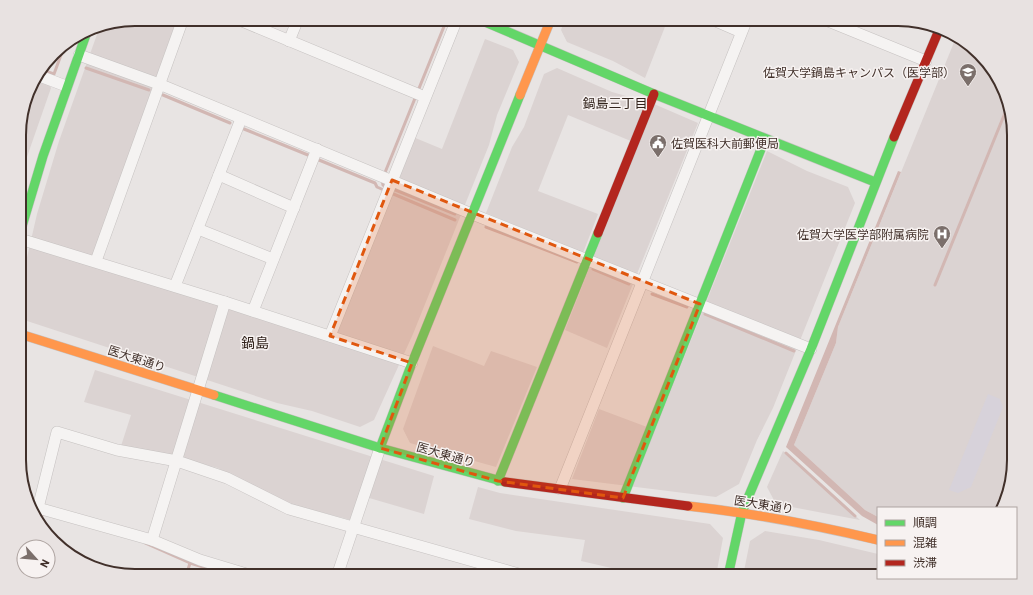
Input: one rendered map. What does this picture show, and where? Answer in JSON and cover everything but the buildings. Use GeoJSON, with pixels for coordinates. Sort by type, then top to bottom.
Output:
{"type":"FeatureCollection","features":[{"type":"Feature","properties":{"kind":"street"},"geometry":{"type":"LineString","coordinates":[[96,262],[180,26]]}},
{"type":"Feature","properties":{"kind":"street"},"geometry":{"type":"LineString","coordinates":[[254,26],[420,95]]}},
{"type":"Feature","properties":{"kind":"street"},"geometry":{"type":"LineString","coordinates":[[289,41],[295,26]]}},
{"type":"Feature","properties":{"kind":"street"},"geometry":{"type":"LineString","coordinates":[[330,336],[386,196],[387,179],[420,95],[454,26]]}},
{"type":"Feature","properties":{"kind":"street"},"geometry":{"type":"LineString","coordinates":[[495,26],[654,94],[875,182]]}},
{"type":"Feature","properties":{"kind":"street"},"geometry":{"type":"LineString","coordinates":[[339,569],[380,448],[412,363],[548,26]]}},
{"type":"Feature","properties":{"kind":"street"},"geometry":{"type":"LineString","coordinates":[[728,26],[741,32]]}},
{"type":"Feature","properties":{"kind":"street"},"geometry":{"type":"LineString","coordinates":[[560,489],[744,26]]}},
{"type":"Feature","properties":{"kind":"street"},"geometry":{"type":"LineString","coordinates":[[844,26],[926,61]]}},
{"type":"Feature","properties":{"kind":"street"},"geometry":{"type":"LineString","coordinates":[[730,569],[742,512],[811,348],[875,182],[938,33]]}},
{"type":"Feature","properties":{"kind":"street"},"geometry":{"type":"LineString","coordinates":[[26,211],[66,86],[85,38]]}},
{"type":"Feature","properties":{"kind":"street"},"geometry":{"type":"LineString","coordinates":[[79,55],[159,84],[472,214],[587,258],[643,282],[811,348]]}},
{"type":"Feature","properties":{"kind":"street"},"geometry":{"type":"LineString","coordinates":[[42,78],[66,86]]}},
{"type":"Feature","properties":{"kind":"street"},"geometry":{"type":"LineString","coordinates":[[498,481],[654,94]]}},
{"type":"Feature","properties":{"kind":"street"},"geometry":{"type":"LineString","coordinates":[[175,286],[241,119]]}},
{"type":"Feature","properties":{"kind":"street"},"geometry":{"type":"LineString","coordinates":[[623,498],[765,139]]}},
{"type":"Feature","properties":{"kind":"street"},"geometry":{"type":"LineString","coordinates":[[253,311],[317,150]]}},
{"type":"Feature","properties":{"kind":"street"},"geometry":{"type":"LineString","coordinates":[[219,175],[294,208]]}},
{"type":"Feature","properties":{"kind":"street"},"geometry":{"type":"LineString","coordinates":[[198,229],[273,259]]}},
{"type":"Feature","properties":{"kind":"street"},"geometry":{"type":"LineString","coordinates":[[26,241],[175,286],[412,363]]}},
{"type":"Feature","properties":{"kind":"street"},"geometry":{"type":"LineString","coordinates":[[152,540],[225,302]]}},
{"type":"Feature","properties":{"kind":"street","name":"医大東通り"},"geometry":{"type":"LineString","coordinates":[[26,336],[380,448],[498,481],[742,512],[823,526],[877,540]]}},
{"type":"Feature","properties":{"kind":"street"},"geometry":{"type":"LineString","coordinates":[[36,505],[57,432],[117,450],[177,461],[227,478],[289,509],[354,526],[502,569]]}},
{"type":"Feature","properties":{"kind":"street"},"geometry":{"type":"LineString","coordinates":[[37,509],[152,540],[200,560],[230,569]]}},
{"type":"Feature","properties":{"kind":"highlighted area"},"geometry":{"type":"Polygon","coordinates":[[[392,180],[700,304],[623,498],[498,481],[380,448],[412,363],[330,336],[392,180]]]}},
{"type":"Feature","properties":{"kind":"shaded area"},"geometry":{"type":"Polygon","coordinates":[[[127,26],[174,26],[89,265],[332,341],[413,137],[442,149],[485,39],[513,50],[519,62],[497,115],[489,145],[413,334],[374,420],[360,427],[312,411],[277,403],[26,321],[26,262],[37,214],[59,141],[98,33],[127,26]]]}},
{"type":"Feature","properties":{"kind":"shaded area"},"geometry":{"type":"Polygon","coordinates":[[[562,26],[665,26],[645,78],[613,61],[567,42],[561,30],[562,26]]]}},
{"type":"Feature","properties":{"kind":"shaded area","name":"佐賀大学医学部附属病院"},"geometry":{"type":"Polygon","coordinates":[[[954,42],[970,53],[989,74],[1001,100],[1007,127],[1007,468],[1005,482],[996,507],[877,507],[877,516],[865,510],[794,445],[836,343],[838,327],[954,42]]]}},
{"type":"Feature","properties":{"kind":"shaded area"},"geometry":{"type":"Polygon","coordinates":[[[557,68],[612,92],[654,104],[698,123],[607,348],[565,330],[638,144],[568,115],[538,191],[598,214],[583,253],[486,213],[512,147],[524,127],[544,74],[557,68]]]}},
{"type":"Feature","properties":{"kind":"shaded area"},"geometry":{"type":"Polygon","coordinates":[[[41,80],[48,83],[51,88],[26,160],[27,120],[34,93],[41,80]]]}},
{"type":"Feature","properties":{"kind":"shaded area"},"geometry":{"type":"Polygon","coordinates":[[[767,151],[807,171],[848,187],[855,203],[773,408],[757,440],[739,484],[716,497],[572,479],[599,409],[655,430],[767,151]]]}},
{"type":"Feature","properties":{"kind":"shaded area"},"geometry":{"type":"Polygon","coordinates":[[[898,171],[901,172],[838,327],[836,343],[794,445],[865,510],[877,516],[877,524],[862,516],[786,447],[898,171]]]}},
{"type":"Feature","properties":{"kind":"shaded area"},"geometry":{"type":"Polygon","coordinates":[[[433,346],[484,366],[491,351],[537,367],[496,467],[410,443],[403,429],[433,346]]]}},
{"type":"Feature","properties":{"kind":"shaded area"},"geometry":{"type":"Polygon","coordinates":[[[95,370],[434,476],[424,514],[359,495],[351,520],[283,502],[218,468],[172,456],[121,446],[131,415],[84,402],[95,370]]]}},
{"type":"Feature","properties":{"kind":"shaded area"},"geometry":{"type":"Polygon","coordinates":[[[988,394],[1000,399],[1003,407],[971,487],[958,493],[949,490],[988,394]]]}},
{"type":"Feature","properties":{"kind":"shaded area"},"geometry":{"type":"Polygon","coordinates":[[[783,451],[860,520],[776,504],[767,487],[783,451]]]}},
{"type":"Feature","properties":{"kind":"shaded area"},"geometry":{"type":"Polygon","coordinates":[[[478,487],[500,493],[710,524],[723,538],[717,569],[616,569],[581,561],[585,540],[516,531],[469,519],[478,487]]]}},
{"type":"Feature","properties":{"kind":"shaded area"},"geometry":{"type":"Polygon","coordinates":[[[765,531],[819,540],[877,554],[877,569],[744,569],[750,541],[765,531]]]}},
{"type":"Feature","properties":{"kind":"waterway"},"geometry":{"type":"LineString","coordinates":[[384,175],[444,26]]}},
{"type":"Feature","properties":{"kind":"waterway"},"geometry":{"type":"LineString","coordinates":[[46,71],[54,74],[61,55]]}},
{"type":"Feature","properties":{"kind":"waterway"},"geometry":{"type":"LineString","coordinates":[[86,68],[149,90]]}},
{"type":"Feature","properties":{"kind":"waterway"},"geometry":{"type":"LineString","coordinates":[[163,95],[230,123]]}},
{"type":"Feature","properties":{"kind":"waterway"},"geometry":{"type":"LineString","coordinates":[[935,285],[1005,113]]}},
{"type":"Feature","properties":{"kind":"waterway"},"geometry":{"type":"LineString","coordinates":[[244,129],[308,155]]}},
{"type":"Feature","properties":{"kind":"waterway"},"geometry":{"type":"LineString","coordinates":[[319,160],[375,183],[377,187],[386,191]]}},
{"type":"Feature","properties":{"kind":"waterway"},"geometry":{"type":"LineString","coordinates":[[382,180],[383,185],[455,214]]}},
{"type":"Feature","properties":{"kind":"waterway"},"geometry":{"type":"LineString","coordinates":[[391,193],[455,220]]}},
{"type":"Feature","properties":{"kind":"waterway"},"geometry":{"type":"LineString","coordinates":[[486,227],[577,262]]}},
{"type":"Feature","properties":{"kind":"waterway"},"geometry":{"type":"LineString","coordinates":[[593,269],[629,284]]}},
{"type":"Feature","properties":{"kind":"waterway"},"geometry":{"type":"LineString","coordinates":[[652,294],[687,307]]}},
{"type":"Feature","properties":{"kind":"waterway"},"geometry":{"type":"LineString","coordinates":[[705,314],[794,351]]}},
{"type":"Feature","properties":{"kind":"waterway"},"geometry":{"type":"LineString","coordinates":[[786,453],[855,516]]}},
{"type":"Feature","properties":{"kind":"waterway"},"geometry":{"type":"LineString","coordinates":[[145,543],[190,563],[210,569]]}},
{"type":"Feature","properties":{"kind":"waterway"},"geometry":{"type":"LineString","coordinates":[[188,569],[190,563]]}},
{"type":"Feature","properties":{"kind":"traffic: fast"},"geometry":{"type":"LineString","coordinates":[[494,26],[654,94],[875,182]]}},
{"type":"Feature","properties":{"kind":"traffic: fast"},"geometry":{"type":"LineString","coordinates":[[26,213],[43,156],[85,38]]}},
{"type":"Feature","properties":{"kind":"traffic: fast"},"geometry":{"type":"LineString","coordinates":[[380,448],[412,363],[520,95]]}},
{"type":"Feature","properties":{"kind":"traffic: fast"},"geometry":{"type":"LineString","coordinates":[[730,569],[742,512],[811,349],[894,137]]}},
{"type":"Feature","properties":{"kind":"traffic: fast"},"geometry":{"type":"LineString","coordinates":[[623,498],[765,139]]}},
{"type":"Feature","properties":{"kind":"traffic: fast"},"geometry":{"type":"LineString","coordinates":[[498,481],[598,233]]}},
{"type":"Feature","properties":{"kind":"traffic: fast"},"geometry":{"type":"LineString","coordinates":[[214,395],[380,448],[505,482]]}},
{"type":"Feature","properties":{"kind":"traffic: slow"},"geometry":{"type":"LineString","coordinates":[[520,95],[548,26]]}},
{"type":"Feature","properties":{"kind":"traffic: slow"},"geometry":{"type":"LineString","coordinates":[[26,336],[214,395]]}},
{"type":"Feature","properties":{"kind":"traffic: slow"},"geometry":{"type":"LineString","coordinates":[[688,506],[783,520],[877,540]]}},
{"type":"Feature","properties":{"kind":"traffic: jam"},"geometry":{"type":"LineString","coordinates":[[894,137],[938,33]]}},
{"type":"Feature","properties":{"kind":"traffic: jam"},"geometry":{"type":"LineString","coordinates":[[598,233],[654,94]]}},
{"type":"Feature","properties":{"kind":"traffic: jam"},"geometry":{"type":"LineString","coordinates":[[505,482],[688,506]]}},
{"type":"Feature","properties":{"kind":"place","name":"佐賀大学鍋島キャンパス（医学部）"},"geometry":{"type":"Point","coordinates":[968,87]}},
{"type":"Feature","properties":{"kind":"place","name":"佐賀医科大前郵便局"},"geometry":{"type":"Point","coordinates":[658,158]}},
{"type":"Feature","properties":{"kind":"place","name":"佐賀大学医学部附属病院"},"geometry":{"type":"Point","coordinates":[942,249]}},
{"type":"Feature","properties":{"kind":"district","name":"鍋島三丁目"},"geometry":{"type":"Point","coordinates":[615,103]}},
{"type":"Feature","properties":{"kind":"district","name":"鍋島"},"geometry":{"type":"Point","coordinates":[255,342]}}]}
